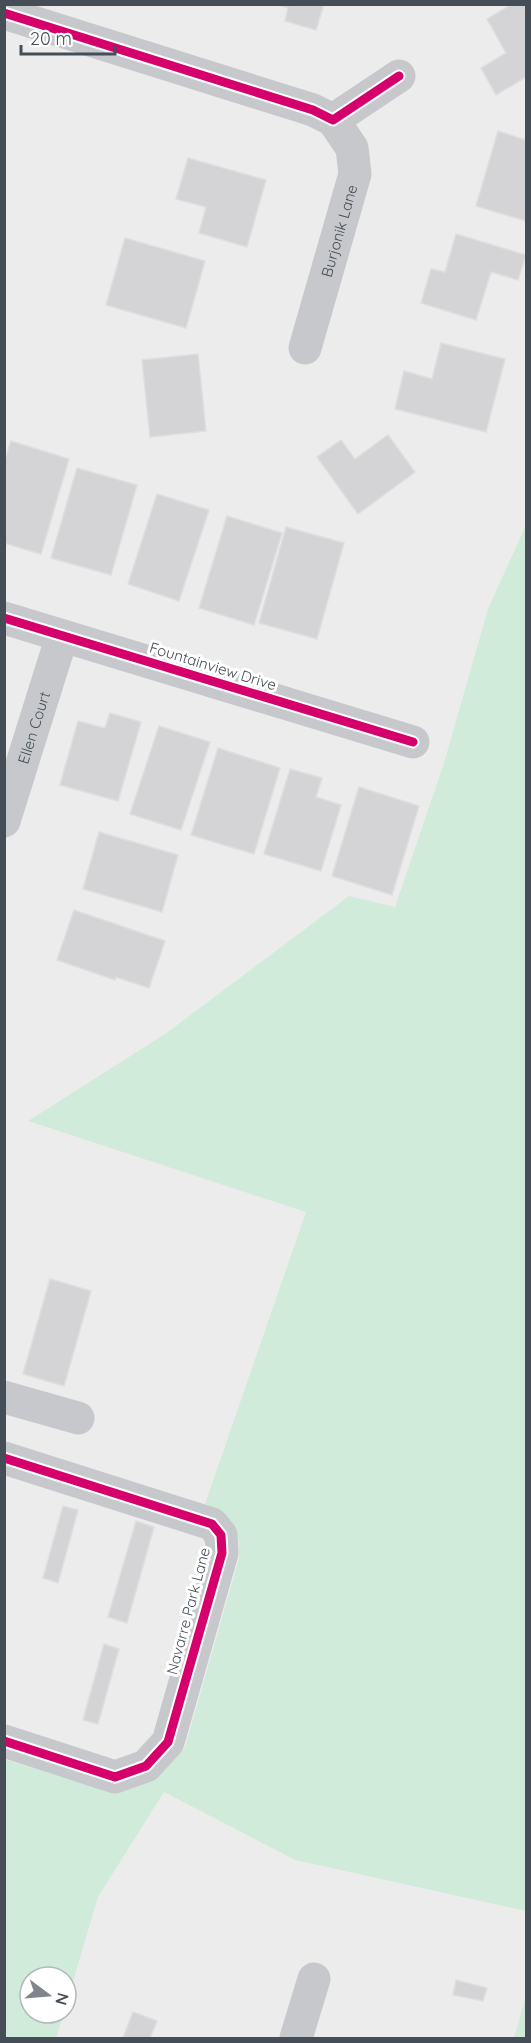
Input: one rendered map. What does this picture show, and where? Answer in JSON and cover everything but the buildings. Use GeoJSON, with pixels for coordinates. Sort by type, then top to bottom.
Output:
{"type":"FeatureCollection","features":[{"type":"Feature","properties":{"kind":"street"},"geometry":{"type":"LineString","coordinates":[[4,13],[313,110],[333,120],[399,76]]}},
{"type":"Feature","properties":{"kind":"street","name":"Burjonik Lane"},"geometry":{"type":"LineString","coordinates":[[305,348],[355,174],[352,148],[333,120]]}},
{"type":"Feature","properties":{"kind":"street","name":"Fountainview Drive"},"geometry":{"type":"LineString","coordinates":[[4,618],[413,742]]}},
{"type":"Feature","properties":{"kind":"street","name":"Ellen Court"},"geometry":{"type":"LineString","coordinates":[[4,821],[62,636]]}},
{"type":"Feature","properties":{"kind":"street"},"geometry":{"type":"LineString","coordinates":[[4,1397],[78,1418]]}},
{"type":"Feature","properties":{"kind":"street","name":"Navarre Park Lane"},"geometry":{"type":"LineString","coordinates":[[4,1458],[212,1524],[221,1535],[222,1553],[168,1742],[146,1766],[115,1777],[4,1741]]}},
{"type":"Feature","properties":{"kind":"street"},"geometry":{"type":"LineString","coordinates":[[296,2038],[314,1979]]}},
{"type":"Feature","properties":{"kind":"green space"},"geometry":{"type":"Polygon","coordinates":[[[526,525],[526,1911],[295,1860],[164,1792],[98,1897],[78,1965],[18,1965],[18,2025],[60,2025],[56,2038],[5,2038],[4,1759],[110,1792],[122,1792],[153,1781],[185,1747],[239,1558],[238,1538],[233,1524],[205,1504],[306,1212],[28,1121],[165,1034],[349,896],[395,907],[444,763],[488,609],[526,525]]]}},
{"type":"Feature","properties":{"kind":"green space"},"geometry":{"type":"Polygon","coordinates":[[[526,1995],[526,2038],[514,2038],[526,1995]]]}},
{"type":"Feature","properties":{"kind":"cycle path"},"geometry":{"type":"LineString","coordinates":[[4,13],[313,110],[333,120],[399,76]]}},
{"type":"Feature","properties":{"kind":"cycle path"},"geometry":{"type":"LineString","coordinates":[[4,618],[413,742]]}},
{"type":"Feature","properties":{"kind":"cycle path"},"geometry":{"type":"LineString","coordinates":[[4,1458],[212,1524],[221,1535],[222,1553],[168,1742],[146,1766],[115,1777],[4,1741]]}}]}
